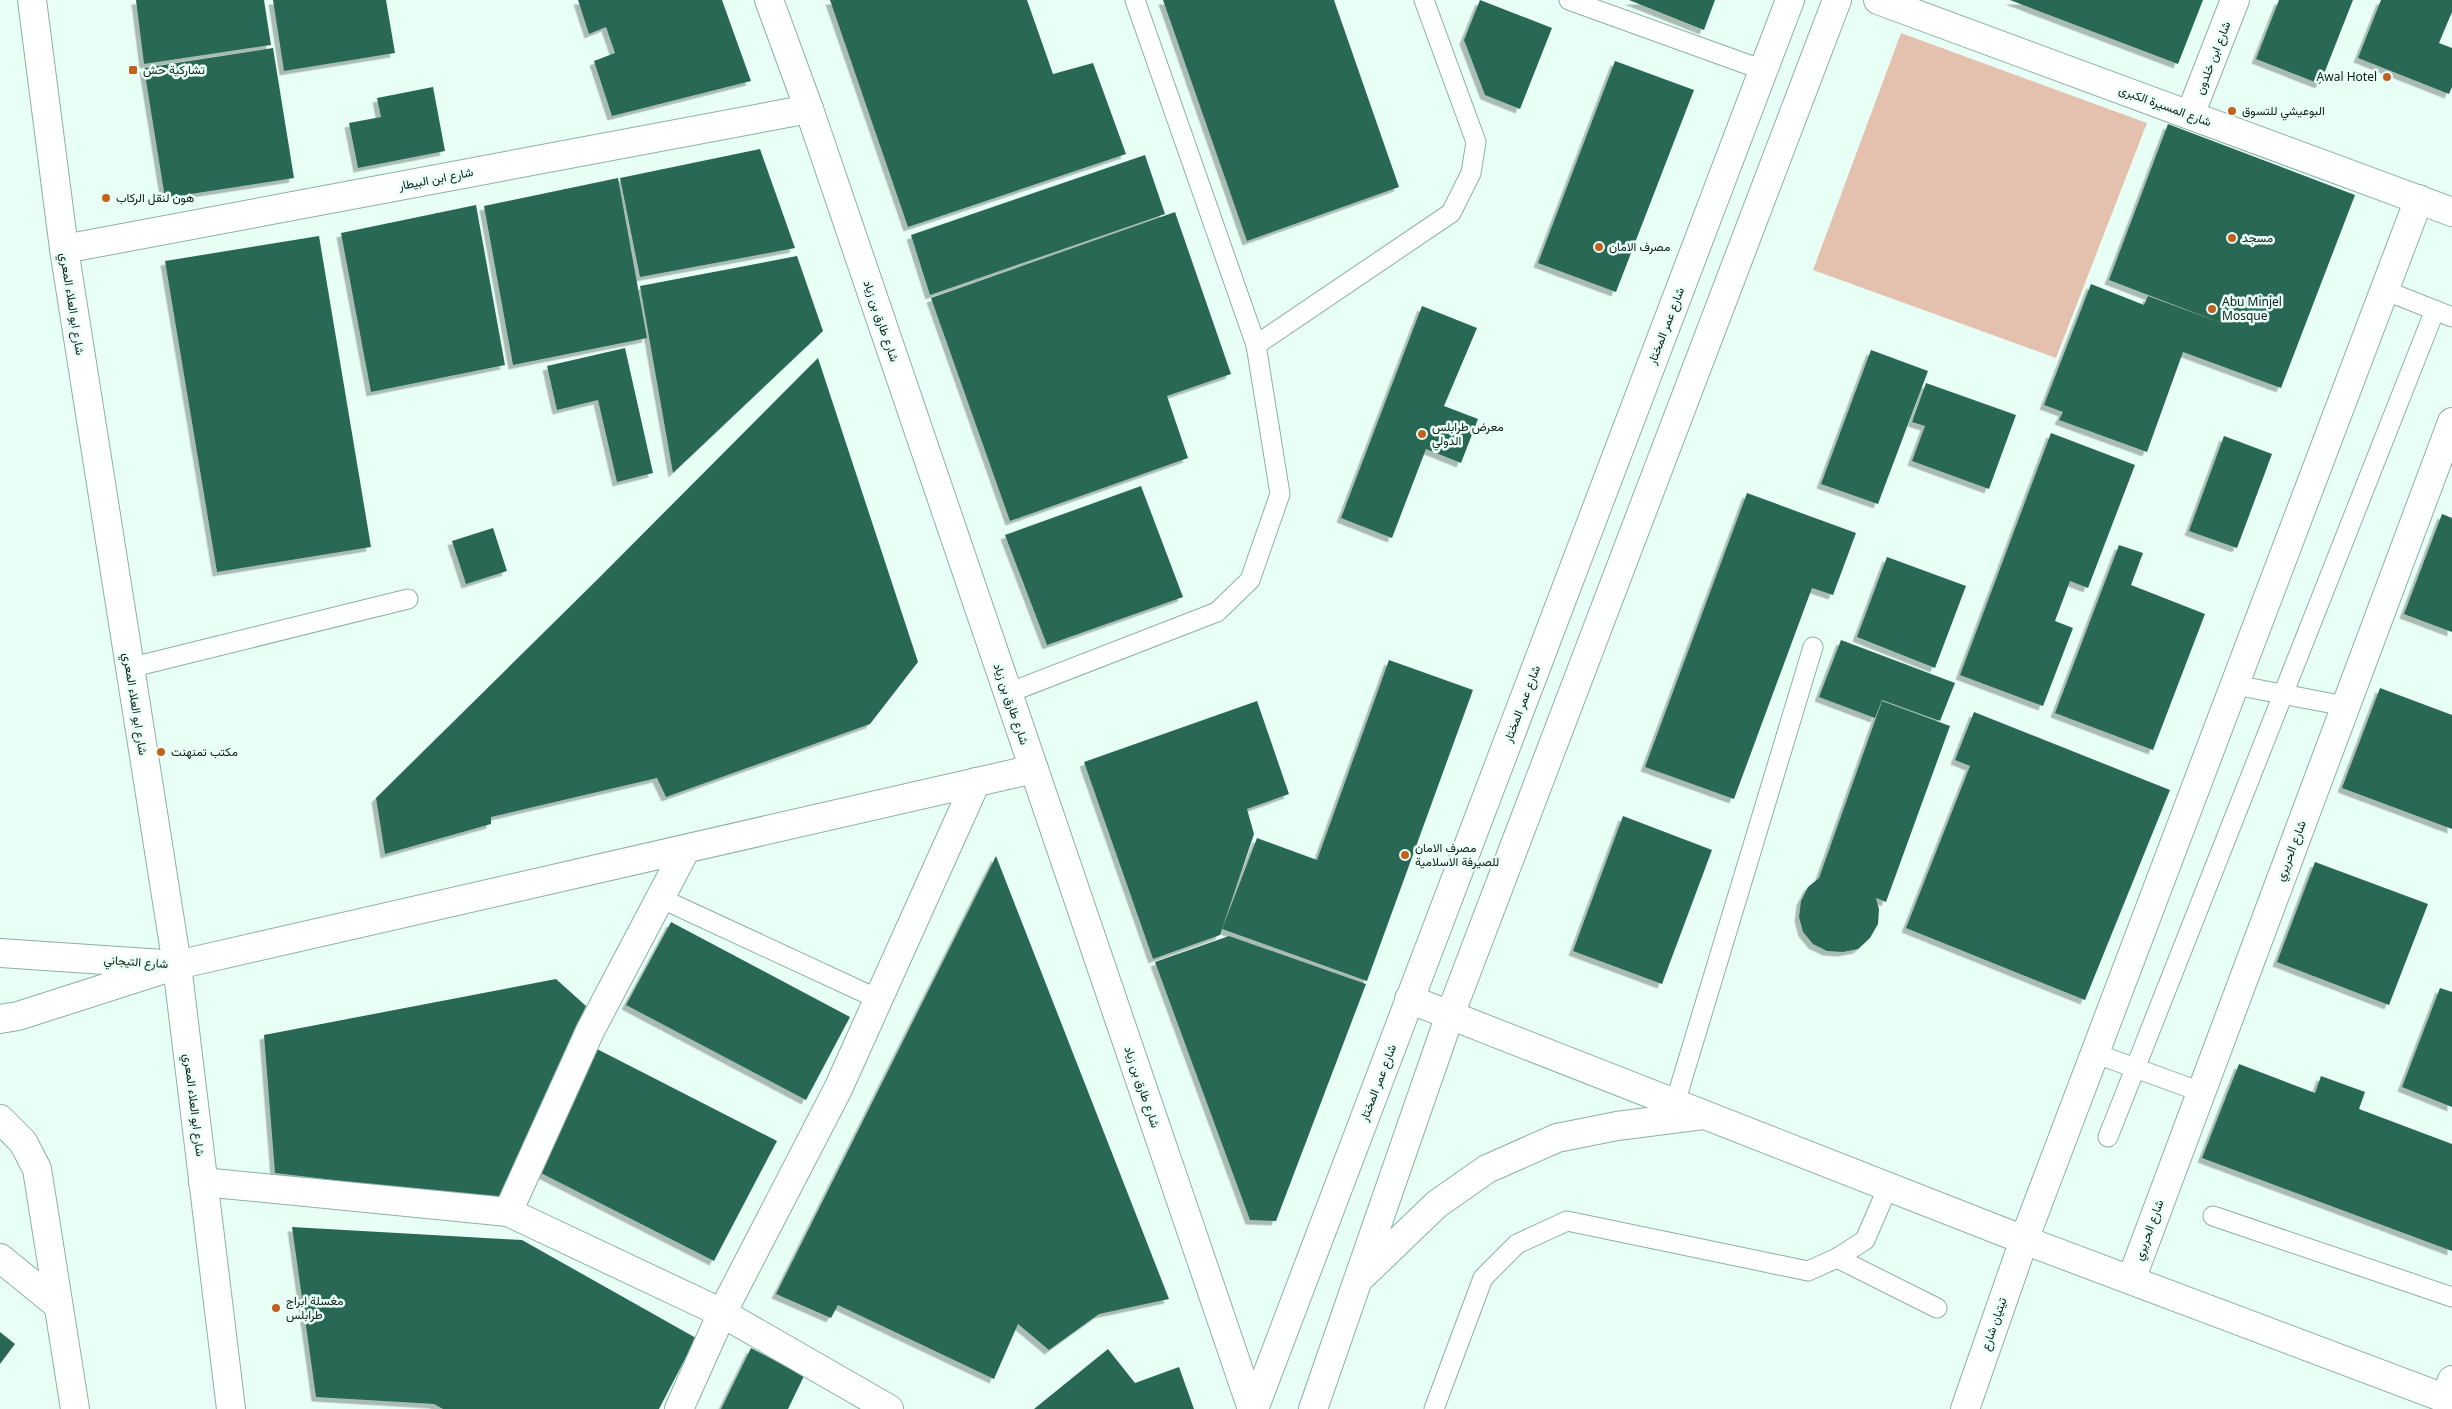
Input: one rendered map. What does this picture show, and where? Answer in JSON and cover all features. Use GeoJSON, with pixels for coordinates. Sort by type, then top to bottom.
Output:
{"type":"FeatureCollection","features":[{"type":"Feature","properties":{"kind":"street","name":"شارع ابو العلاء المعري"},"geometry":{"type":"LineString","coordinates":[[32,0],[64,249],[177,965],[231,1409]]}},
{"type":"Feature","properties":{"kind":"street","name":"شارع طارق بن زياد"},"geometry":{"type":"LineString","coordinates":[[769,0],[1253,1409]]}},
{"type":"Feature","properties":{"kind":"street","name":"شارع عمر المختار"},"geometry":{"type":"LineString","coordinates":[[1253,1409],[1790,0]]}},
{"type":"Feature","properties":{"kind":"street"},"geometry":{"type":"LineString","coordinates":[[1313,1409],[1450,1015],[1837,0]]}},
{"type":"Feature","properties":{"kind":"street","name":"شارع المسيرة الكبرى"},"geometry":{"type":"LineString","coordinates":[[1878,0],[2452,212]]}},
{"type":"Feature","properties":{"kind":"street","name":"شارع ابن خلدون"},"geometry":{"type":"LineString","coordinates":[[2190,116],[2235,0]]}},
{"type":"Feature","properties":{"kind":"street","name":"شارع ابن البيطار"},"geometry":{"type":"LineString","coordinates":[[64,249],[808,109]]}},
{"type":"Feature","properties":{"kind":"street","name":"تيتيان شارع"},"geometry":{"type":"LineString","coordinates":[[1965,1409],[2024,1240],[2094,1053],[2419,199]]}},
{"type":"Feature","properties":{"kind":"street","name":"شارع الحريري"},"geometry":{"type":"LineString","coordinates":[[2131,1280],[2452,422]]}},
{"type":"Feature","properties":{"kind":"street"},"geometry":{"type":"LineString","coordinates":[[177,965],[1034,769]]}},
{"type":"Feature","properties":{"kind":"street"},"geometry":{"type":"LineString","coordinates":[[679,1409],[722,1313],[838,1089],[976,782]]}},
{"type":"Feature","properties":{"kind":"street"},"geometry":{"type":"LineString","coordinates":[[508,1212],[590,1031],[686,849]]}},
{"type":"Feature","properties":{"kind":"street","name":"شارع التيجاني"},"geometry":{"type":"LineString","coordinates":[[0,953],[177,965]]}},
{"type":"Feature","properties":{"kind":"street","name":"شارع التيجاني"},"geometry":{"type":"LineString","coordinates":[[0,1019],[18,1016],[177,965]]}},
{"type":"Feature","properties":{"kind":"street"},"geometry":{"type":"LineString","coordinates":[[1410,999],[2024,1240],[2448,1397]]}},
{"type":"Feature","properties":{"kind":"street"},"geometry":{"type":"LineString","coordinates":[[1359,1278],[1437,1204],[1487,1169],[1557,1138],[1617,1126],[1705,1115]]}},
{"type":"Feature","properties":{"kind":"street"},"geometry":{"type":"LineString","coordinates":[[0,1118],[23,1142],[37,1169],[75,1409]]}},
{"type":"Feature","properties":{"kind":"street"},"geometry":{"type":"LineString","coordinates":[[203,1182],[508,1212],[722,1313],[889,1409]]}},
{"type":"Feature","properties":{"kind":"street"},"geometry":{"type":"LineString","coordinates":[[0,1258],[58,1305]]}},
{"type":"Feature","properties":{"kind":"lane"},"geometry":{"type":"LineString","coordinates":[[1008,693],[1217,612],[1250,580],[1280,494],[1256,345],[1135,0]]}},
{"type":"Feature","properties":{"kind":"lane"},"geometry":{"type":"LineString","coordinates":[[1256,345],[1451,213],[1471,173],[1476,142],[1424,0]]}},
{"type":"Feature","properties":{"kind":"lane"},"geometry":{"type":"LineString","coordinates":[[1569,0],[1763,70]]}},
{"type":"Feature","properties":{"kind":"lane"},"geometry":{"type":"LineString","coordinates":[[2108,1137],[2284,694],[2443,313],[2384,290]]}},
{"type":"Feature","properties":{"kind":"lane"},"geometry":{"type":"LineString","coordinates":[[129,668],[408,599]]}},
{"type":"Feature","properties":{"kind":"lane"},"geometry":{"type":"LineString","coordinates":[[1675,1103],[1814,647]]}},
{"type":"Feature","properties":{"kind":"lane"},"geometry":{"type":"LineString","coordinates":[[2235,685],[2346,706]]}},
{"type":"Feature","properties":{"kind":"lane"},"geometry":{"type":"LineString","coordinates":[[660,898],[878,999]]}},
{"type":"Feature","properties":{"kind":"lane"},"geometry":{"type":"LineString","coordinates":[[2094,1053],[2201,1092]]}},
{"type":"Feature","properties":{"kind":"lane"},"geometry":{"type":"LineString","coordinates":[[1434,1409],[1483,1278],[1517,1244],[1567,1221],[1808,1272],[1837,1258],[1865,1240],[1888,1186]]}},
{"type":"Feature","properties":{"kind":"lane"},"geometry":{"type":"LineString","coordinates":[[2213,1216],[2452,1296]]}},
{"type":"Feature","properties":{"kind":"lane"},"geometry":{"type":"LineString","coordinates":[[1837,1258],[1937,1308]]}},
{"type":"Feature","properties":{"kind":"shaded area"},"geometry":{"type":"Polygon","coordinates":[[[1901,33],[2147,123],[2056,358],[1813,270],[1901,33]]]}},
{"type":"Feature","properties":{"kind":"building"},"geometry":{"type":"Polygon","coordinates":[[[136,0],[264,0],[271,45],[144,64],[136,0]]]}},
{"type":"Feature","properties":{"kind":"building"},"geometry":{"type":"Polygon","coordinates":[[[273,0],[386,0],[395,53],[284,71],[273,0]]]}},
{"type":"Feature","properties":{"kind":"building"},"geometry":{"type":"Polygon","coordinates":[[[578,0],[722,0],[751,81],[612,116],[594,61],[615,53],[606,27],[589,34],[578,0]]]}},
{"type":"Feature","properties":{"kind":"building"},"geometry":{"type":"Polygon","coordinates":[[[830,0],[1027,0],[1053,74],[1093,63],[1126,154],[908,227],[830,0]]]}},
{"type":"Feature","properties":{"kind":"building"},"geometry":{"type":"Polygon","coordinates":[[[1163,0],[1334,0],[1399,187],[1247,241],[1163,0]]]}},
{"type":"Feature","properties":{"kind":"building"},"geometry":{"type":"Polygon","coordinates":[[[1480,0],[1552,28],[1520,109],[1485,95],[1464,40],[1480,0]]]}},
{"type":"Feature","properties":{"kind":"building"},"geometry":{"type":"Polygon","coordinates":[[[1629,0],[1715,0],[1704,30],[1629,0]]]}},
{"type":"Feature","properties":{"kind":"building"},"geometry":{"type":"Polygon","coordinates":[[[2010,0],[2203,0],[2178,64],[2010,0]]]}},
{"type":"Feature","properties":{"kind":"building"},"geometry":{"type":"Polygon","coordinates":[[[2279,0],[2353,0],[2320,84],[2256,59],[2279,0]]]}},
{"type":"Feature","properties":{"kind":"building"},"geometry":{"type":"Polygon","coordinates":[[[2381,0],[2452,0],[2452,12],[2439,43],[2452,48],[2452,87],[2449,94],[2358,58],[2381,0]]]}},
{"type":"Feature","properties":{"kind":"building"},"geometry":{"type":"Polygon","coordinates":[[[273,48],[294,178],[165,198],[144,68],[273,48]]]}},
{"type":"Feature","properties":{"kind":"building"},"geometry":{"type":"Polygon","coordinates":[[[1615,61],[1694,90],[1616,292],[1538,263],[1615,61]]]}},
{"type":"Feature","properties":{"kind":"building"},"geometry":{"type":"Polygon","coordinates":[[[433,87],[445,151],[358,168],[349,123],[381,117],[377,98],[433,87]]]}},
{"type":"Feature","properties":{"kind":"building","name":"مسجد"},"geometry":{"type":"Polygon","coordinates":[[[2168,124],[2355,195],[2281,388],[2183,352],[2147,452],[2059,420],[2063,412],[2044,405],[2091,284],[2144,305],[2148,296],[2224,324],[2109,280],[2168,124]]]}},
{"type":"Feature","properties":{"kind":"building"},"geometry":{"type":"Polygon","coordinates":[[[760,149],[795,248],[640,277],[620,178],[760,149]]]}},
{"type":"Feature","properties":{"kind":"building"},"geometry":{"type":"Polygon","coordinates":[[[1145,155],[1165,214],[930,295],[911,235],[1145,155]]]}},
{"type":"Feature","properties":{"kind":"building"},"geometry":{"type":"Polygon","coordinates":[[[618,178],[647,338],[513,365],[484,206],[618,178]]]}},
{"type":"Feature","properties":{"kind":"building"},"geometry":{"type":"Polygon","coordinates":[[[476,205],[505,365],[371,392],[341,233],[476,205]]]}},
{"type":"Feature","properties":{"kind":"building"},"geometry":{"type":"Polygon","coordinates":[[[1175,212],[1231,374],[1167,396],[1188,458],[1010,521],[931,298],[1175,212]]]}},
{"type":"Feature","properties":{"kind":"building"},"geometry":{"type":"Polygon","coordinates":[[[319,236],[371,547],[217,572],[165,261],[319,236]]]}},
{"type":"Feature","properties":{"kind":"building"},"geometry":{"type":"Polygon","coordinates":[[[797,256],[823,331],[673,473],[640,286],[797,256]]]}},
{"type":"Feature","properties":{"kind":"building","name":"معرض طرابلس الدولي"},"geometry":{"type":"Polygon","coordinates":[[[1422,306],[1477,328],[1444,406],[1478,419],[1461,463],[1426,449],[1392,538],[1341,518],[1422,306]]]}},
{"type":"Feature","properties":{"kind":"building"},"geometry":{"type":"Polygon","coordinates":[[[625,348],[653,473],[617,482],[598,400],[557,410],[547,366],[625,348]]]}},
{"type":"Feature","properties":{"kind":"building"},"geometry":{"type":"Polygon","coordinates":[[[1871,350],[1928,371],[1878,504],[1821,484],[1871,350]]]}},
{"type":"Feature","properties":{"kind":"building"},"geometry":{"type":"Polygon","coordinates":[[[818,358],[918,662],[870,724],[666,797],[657,778],[491,817],[491,824],[385,854],[376,798],[818,358]]]}},
{"type":"Feature","properties":{"kind":"building"},"geometry":{"type":"Polygon","coordinates":[[[1926,383],[2016,415],[1989,489],[1912,461],[1925,426],[1912,422],[1926,383]]]}},
{"type":"Feature","properties":{"kind":"building"},"geometry":{"type":"Polygon","coordinates":[[[2051,433],[2135,465],[2088,588],[2070,581],[2055,621],[2073,628],[2043,706],[1960,675],[2051,433]]]}},
{"type":"Feature","properties":{"kind":"building"},"geometry":{"type":"Polygon","coordinates":[[[2224,436],[2272,454],[2237,548],[2189,531],[2224,436]]]}},
{"type":"Feature","properties":{"kind":"building"},"geometry":{"type":"Polygon","coordinates":[[[1141,486],[1183,597],[1047,645],[1005,535],[1141,486]]]}},
{"type":"Feature","properties":{"kind":"building"},"geometry":{"type":"Polygon","coordinates":[[[1747,493],[1856,533],[1833,595],[1812,588],[1734,799],[1645,767],[1747,493]]]}},
{"type":"Feature","properties":{"kind":"building"},"geometry":{"type":"Polygon","coordinates":[[[2442,514],[2452,518],[2452,632],[2404,614],[2442,514]]]}},
{"type":"Feature","properties":{"kind":"building"},"geometry":{"type":"Polygon","coordinates":[[[493,528],[507,571],[466,584],[452,541],[493,528]]]}},
{"type":"Feature","properties":{"kind":"building"},"geometry":{"type":"Polygon","coordinates":[[[2119,545],[2143,553],[2131,585],[2205,614],[2153,750],[2055,713],[2119,545]]]}},
{"type":"Feature","properties":{"kind":"building"},"geometry":{"type":"Polygon","coordinates":[[[1887,557],[1966,586],[1935,668],[1857,637],[1887,557]]]}},
{"type":"Feature","properties":{"kind":"building"},"geometry":{"type":"Polygon","coordinates":[[[1841,640],[1955,683],[1940,721],[1882,700],[1875,718],[1819,697],[1841,640]]]}},
{"type":"Feature","properties":{"kind":"building"},"geometry":{"type":"Polygon","coordinates":[[[1389,660],[1473,690],[1367,981],[1222,929],[1257,838],[1317,860],[1389,660]]]}},
{"type":"Feature","properties":{"kind":"building"},"geometry":{"type":"Polygon","coordinates":[[[2380,688],[2452,715],[2452,829],[2342,788],[2380,688]]]}},
{"type":"Feature","properties":{"kind":"building"},"geometry":{"type":"Polygon","coordinates":[[[1257,701],[1289,794],[1247,809],[1254,834],[1220,935],[1153,959],[1084,762],[1257,701]]]}},
{"type":"Feature","properties":{"kind":"building"},"geometry":{"type":"Polygon","coordinates":[[[1882,701],[1950,726],[1886,902],[1876,898],[1879,909],[1878,924],[1870,938],[1858,949],[1843,952],[1827,951],[1813,944],[1803,932],[1799,917],[1801,901],[1808,887],[1819,878],[1882,701]]]}},
{"type":"Feature","properties":{"kind":"building"},"geometry":{"type":"Polygon","coordinates":[[[1974,712],[2170,790],[2085,1000],[1906,928],[1970,766],[1955,760],[1974,712]]]}},
{"type":"Feature","properties":{"kind":"building"},"geometry":{"type":"Polygon","coordinates":[[[1623,816],[1712,850],[1662,984],[1573,951],[1623,816]]]}},
{"type":"Feature","properties":{"kind":"building"},"geometry":{"type":"Polygon","coordinates":[[[996,856],[1169,1299],[1099,1314],[1049,1350],[1018,1324],[994,1379],[838,1305],[831,1318],[776,1294],[996,856]]]}},
{"type":"Feature","properties":{"kind":"building"},"geometry":{"type":"Polygon","coordinates":[[[2315,862],[2428,904],[2389,1005],[2277,962],[2315,862]]]}},
{"type":"Feature","properties":{"kind":"building"},"geometry":{"type":"Polygon","coordinates":[[[671,922],[850,1017],[806,1100],[626,1005],[671,922]]]}},
{"type":"Feature","properties":{"kind":"building"},"geometry":{"type":"Polygon","coordinates":[[[1229,936],[1366,984],[1276,1221],[1250,1220],[1155,962],[1229,936]]]}},
{"type":"Feature","properties":{"kind":"building"},"geometry":{"type":"Polygon","coordinates":[[[556,979],[586,1006],[501,1200],[275,1173],[264,1035],[556,979]]]}},
{"type":"Feature","properties":{"kind":"building"},"geometry":{"type":"Polygon","coordinates":[[[2440,988],[2452,992],[2452,1107],[2402,1087],[2440,988]]]}},
{"type":"Feature","properties":{"kind":"building"},"geometry":{"type":"Polygon","coordinates":[[[595,1048],[777,1141],[714,1261],[533,1169],[595,1048]]]}},
{"type":"Feature","properties":{"kind":"building"},"geometry":{"type":"Polygon","coordinates":[[[2239,1064],[2315,1093],[2321,1076],[2365,1092],[2359,1109],[2452,1144],[2452,1251],[2202,1158],[2239,1064]]]}},
{"type":"Feature","properties":{"kind":"building"},"geometry":{"type":"Polygon","coordinates":[[[292,1227],[522,1240],[696,1338],[659,1409],[443,1409],[434,1404],[316,1397],[292,1227]]]}},
{"type":"Feature","properties":{"kind":"building"},"geometry":{"type":"Polygon","coordinates":[[[0,1332],[15,1344],[0,1364],[0,1332]]]}},
{"type":"Feature","properties":{"kind":"building"},"geometry":{"type":"Polygon","coordinates":[[[751,1348],[804,1376],[788,1409],[721,1409],[751,1348]]]}},
{"type":"Feature","properties":{"kind":"building"},"geometry":{"type":"Polygon","coordinates":[[[1108,1349],[1135,1383],[1179,1367],[1194,1409],[1034,1409],[1108,1349]]]}},
{"type":"Feature","properties":{"kind":"place","name":"تشاركية حش"},"geometry":{"type":"Point","coordinates":[133,70]}},
{"type":"Feature","properties":{"kind":"place","name":"Awal Hotel"},"geometry":{"type":"Point","coordinates":[2387,77]}},
{"type":"Feature","properties":{"kind":"place","name":"البوعيشي للتسوق"},"geometry":{"type":"Point","coordinates":[2232,111]}},
{"type":"Feature","properties":{"kind":"place","name":"هون لنقل الركاب"},"geometry":{"type":"Point","coordinates":[106,198]}},
{"type":"Feature","properties":{"kind":"place","name":"مسجد"},"geometry":{"type":"Point","coordinates":[2232,238]}},
{"type":"Feature","properties":{"kind":"place","name":"مصرف الامان"},"geometry":{"type":"Point","coordinates":[1599,247]}},
{"type":"Feature","properties":{"kind":"place","name":"Abu Minjel Mosque"},"geometry":{"type":"Point","coordinates":[2212,309]}},
{"type":"Feature","properties":{"kind":"place","name":"معرض طرابلس الدولي"},"geometry":{"type":"Point","coordinates":[1422,434]}},
{"type":"Feature","properties":{"kind":"place","name":"مكتب تمنهنت"},"geometry":{"type":"Point","coordinates":[161,752]}},
{"type":"Feature","properties":{"kind":"place","name":"مصرف الامان للصيرفة الاسلامية"},"geometry":{"type":"Point","coordinates":[1405,855]}},
{"type":"Feature","properties":{"kind":"place","name":"مغسلة ابراج طرابلس"},"geometry":{"type":"Point","coordinates":[276,1308]}}]}
